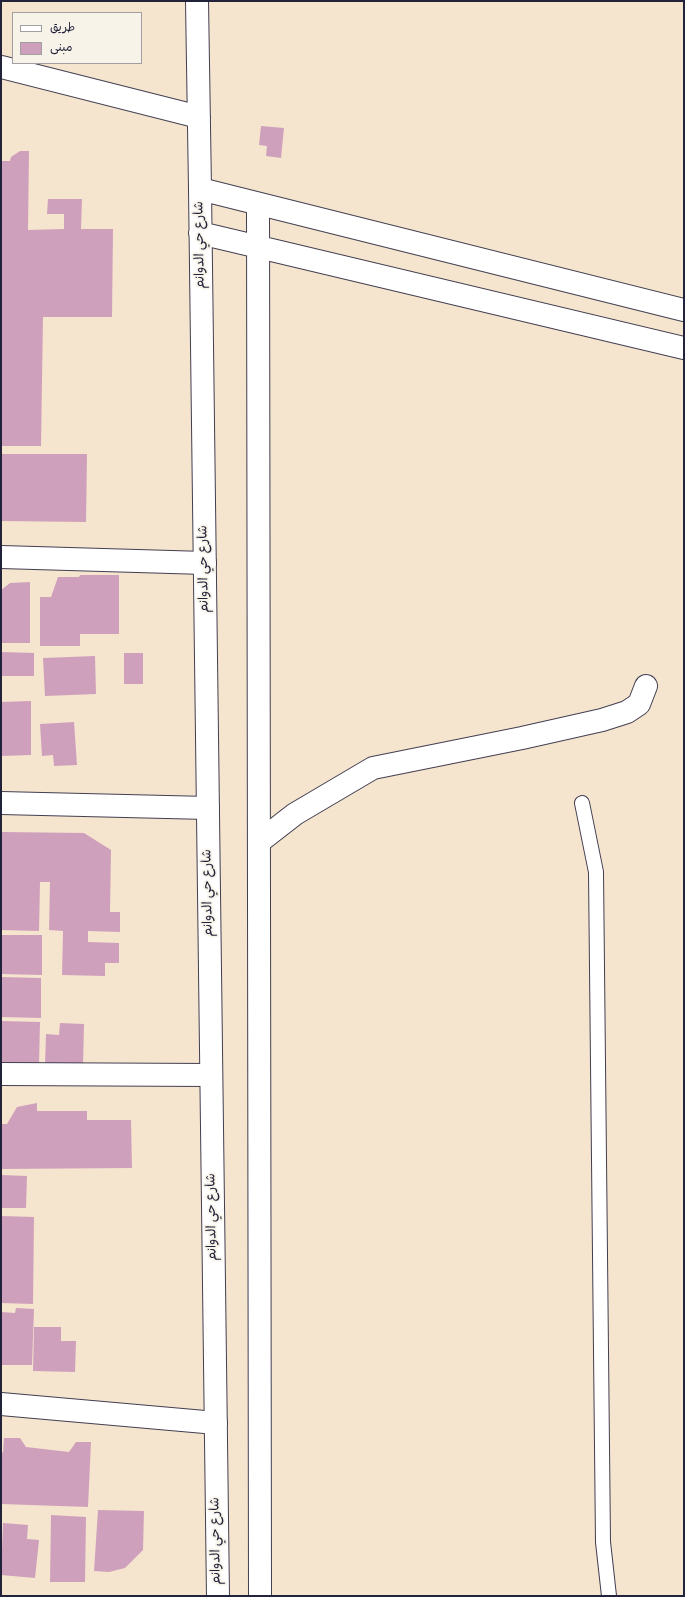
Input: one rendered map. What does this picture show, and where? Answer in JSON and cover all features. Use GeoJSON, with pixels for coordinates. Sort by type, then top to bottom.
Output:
{"type":"FeatureCollection","features":[{"type":"Feature","properties":{"kind":"main road","name":"شارع حي الدوانم"},"geometry":{"type":"LineString","coordinates":[[197,1],[218,1596]]}},
{"type":"Feature","properties":{"kind":"main road"},"geometry":{"type":"LineString","coordinates":[[1,67],[199,117]]}},
{"type":"Feature","properties":{"kind":"main road"},"geometry":{"type":"LineString","coordinates":[[200,189],[684,310]]}},
{"type":"Feature","properties":{"kind":"main road"},"geometry":{"type":"LineString","coordinates":[[258,204],[260,1596]]}},
{"type":"Feature","properties":{"kind":"main road"},"geometry":{"type":"LineString","coordinates":[[200,233],[684,348]]}},
{"type":"Feature","properties":{"kind":"main road"},"geometry":{"type":"LineString","coordinates":[[1,556],[205,563]]}},
{"type":"Feature","properties":{"kind":"main road"},"geometry":{"type":"LineString","coordinates":[[259,842],[295,814],[373,768],[522,738],[602,720],[627,712],[639,704],[646,686]]}},
{"type":"Feature","properties":{"kind":"main road"},"geometry":{"type":"LineString","coordinates":[[1,803],[208,808]]}},
{"type":"Feature","properties":{"kind":"main road"},"geometry":{"type":"LineString","coordinates":[[1,1074],[211,1075]]}},
{"type":"Feature","properties":{"kind":"main road"},"geometry":{"type":"LineString","coordinates":[[1,1404],[216,1423]]}},
{"type":"Feature","properties":{"kind":"lane"},"geometry":{"type":"LineString","coordinates":[[582,803],[596,872],[603,1542],[609,1596]]}},
{"type":"Feature","properties":{"kind":"building"},"geometry":{"type":"Polygon","coordinates":[[[261,126],[284,128],[281,158],[266,156],[267,146],[259,145],[261,126]]]}},
{"type":"Feature","properties":{"kind":"building"},"geometry":{"type":"Polygon","coordinates":[[[20,151],[29,151],[28,230],[64,229],[64,214],[47,214],[48,199],[82,199],[81,229],[113,229],[112,317],[43,317],[41,446],[1,446],[1,161],[10,161],[11,157],[20,151]]]}},
{"type":"Feature","properties":{"kind":"building"},"geometry":{"type":"Polygon","coordinates":[[[1,454],[87,454],[86,522],[1,521],[1,454]]]}},
{"type":"Feature","properties":{"kind":"building"},"geometry":{"type":"Polygon","coordinates":[[[80,575],[119,575],[119,634],[80,634],[80,646],[40,646],[40,597],[51,597],[58,577],[79,577],[80,575]]]}},
{"type":"Feature","properties":{"kind":"building"},"geometry":{"type":"Polygon","coordinates":[[[30,582],[30,643],[1,643],[1,590],[10,583],[30,582]]]}},
{"type":"Feature","properties":{"kind":"building"},"geometry":{"type":"Polygon","coordinates":[[[1,652],[34,653],[34,676],[1,676],[1,652]]]}},
{"type":"Feature","properties":{"kind":"building"},"geometry":{"type":"Polygon","coordinates":[[[124,653],[143,653],[143,684],[124,684],[124,653]]]}},
{"type":"Feature","properties":{"kind":"building"},"geometry":{"type":"Polygon","coordinates":[[[95,656],[96,694],[45,696],[43,658],[95,656]]]}},
{"type":"Feature","properties":{"kind":"building"},"geometry":{"type":"Polygon","coordinates":[[[31,701],[31,755],[1,756],[1,702],[31,701]]]}},
{"type":"Feature","properties":{"kind":"building"},"geometry":{"type":"Polygon","coordinates":[[[74,722],[77,765],[54,766],[53,755],[42,756],[40,724],[74,722]]]}},
{"type":"Feature","properties":{"kind":"building"},"geometry":{"type":"Polygon","coordinates":[[[1,832],[84,833],[111,850],[110,912],[120,912],[120,932],[88,931],[88,942],[119,943],[119,963],[105,963],[105,976],[62,975],[63,931],[49,930],[50,882],[40,882],[39,931],[1,930],[1,832]]]}},
{"type":"Feature","properties":{"kind":"building"},"geometry":{"type":"Polygon","coordinates":[[[1,935],[42,935],[42,975],[1,974],[1,935]]]}},
{"type":"Feature","properties":{"kind":"building"},"geometry":{"type":"Polygon","coordinates":[[[1,977],[41,978],[41,1018],[1,1017],[1,977]]]}},
{"type":"Feature","properties":{"kind":"building"},"geometry":{"type":"Polygon","coordinates":[[[1,1021],[40,1022],[39,1065],[1,1063],[1,1021]]]}},
{"type":"Feature","properties":{"kind":"building"},"geometry":{"type":"Polygon","coordinates":[[[60,1023],[84,1024],[83,1067],[45,1065],[46,1034],[59,1035],[60,1023]]]}},
{"type":"Feature","properties":{"kind":"building"},"geometry":{"type":"Polygon","coordinates":[[[37,1103],[37,1111],[87,1111],[87,1120],[131,1120],[132,1168],[1,1169],[1,1124],[7,1124],[17,1107],[37,1103]]]}},
{"type":"Feature","properties":{"kind":"building"},"geometry":{"type":"Polygon","coordinates":[[[1,1175],[27,1176],[26,1208],[1,1208],[1,1175]]]}},
{"type":"Feature","properties":{"kind":"building"},"geometry":{"type":"Polygon","coordinates":[[[1,1216],[34,1217],[33,1304],[1,1303],[1,1216]]]}},
{"type":"Feature","properties":{"kind":"building"},"geometry":{"type":"Polygon","coordinates":[[[16,1308],[34,1309],[32,1365],[1,1365],[1,1312],[15,1313],[16,1308]]]}},
{"type":"Feature","properties":{"kind":"building"},"geometry":{"type":"Polygon","coordinates":[[[34,1327],[61,1327],[61,1341],[76,1341],[75,1372],[33,1371],[34,1327]]]}},
{"type":"Feature","properties":{"kind":"building"},"geometry":{"type":"Polygon","coordinates":[[[4,1438],[20,1438],[26,1447],[69,1452],[76,1442],[91,1442],[88,1507],[1,1504],[1,1451],[3,1453],[4,1438]]]}},
{"type":"Feature","properties":{"kind":"building"},"geometry":{"type":"Polygon","coordinates":[[[98,1510],[144,1511],[143,1550],[125,1568],[109,1572],[94,1571],[98,1510]]]}},
{"type":"Feature","properties":{"kind":"building"},"geometry":{"type":"Polygon","coordinates":[[[51,1515],[86,1517],[85,1582],[50,1582],[51,1515]]]}},
{"type":"Feature","properties":{"kind":"building"},"geometry":{"type":"Polygon","coordinates":[[[3,1523],[28,1525],[27,1539],[39,1540],[35,1578],[1,1575],[3,1523]]]}}]}
